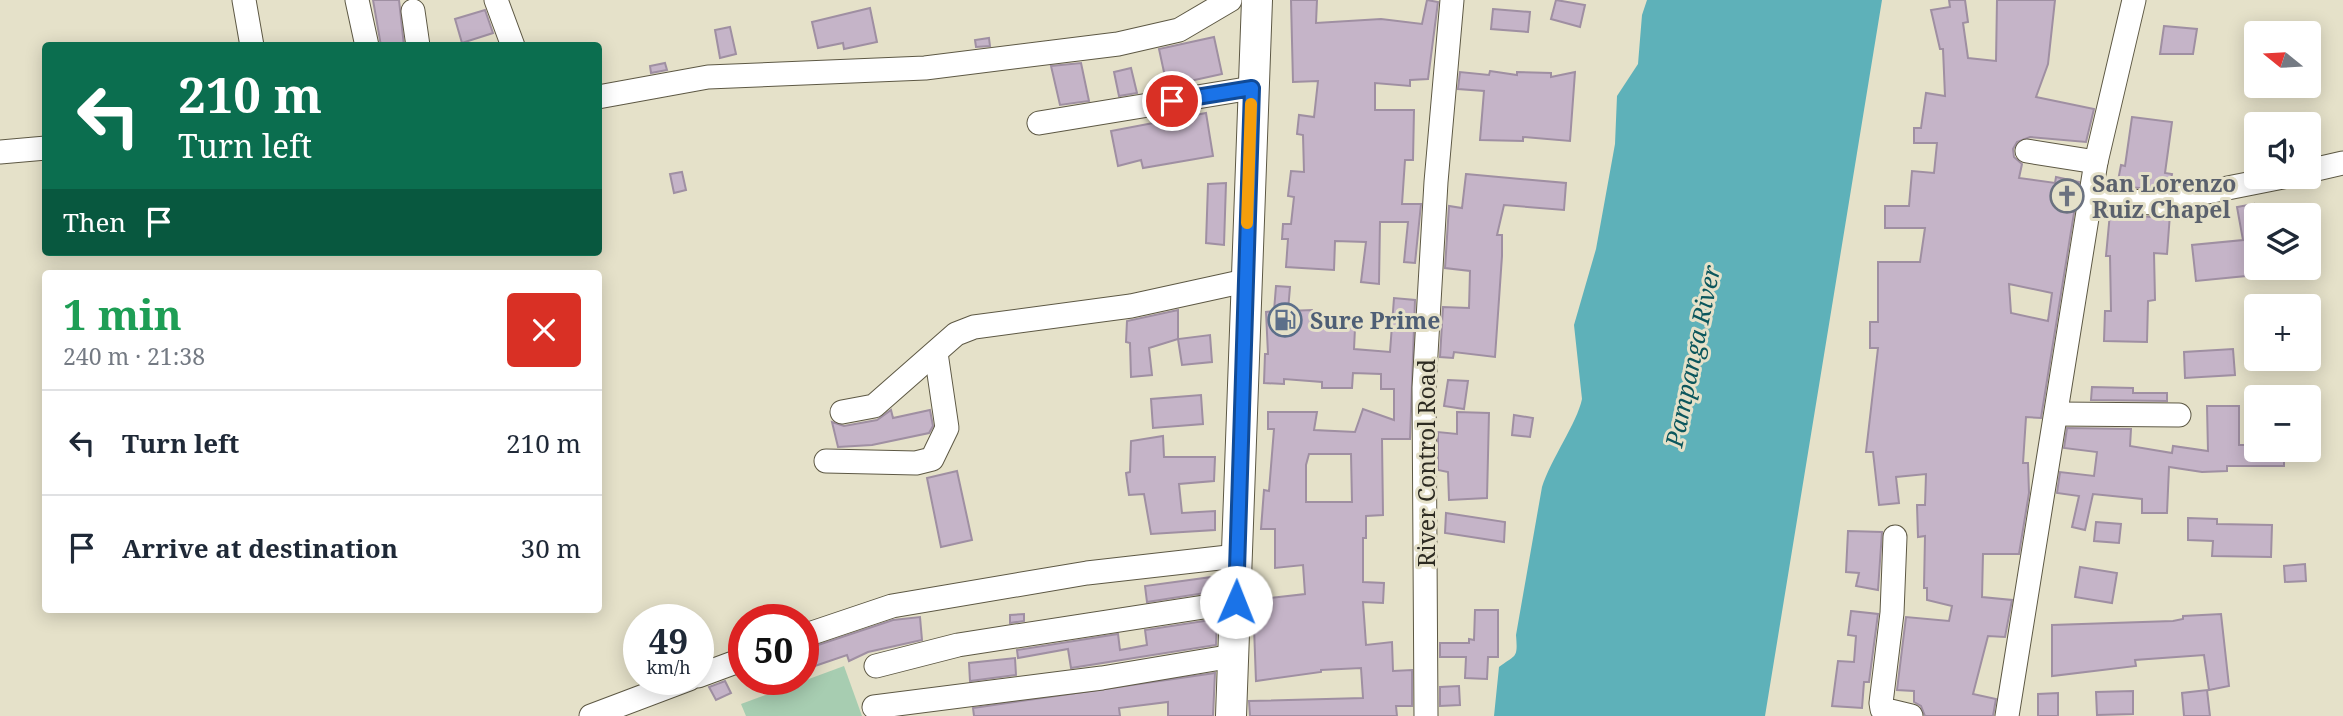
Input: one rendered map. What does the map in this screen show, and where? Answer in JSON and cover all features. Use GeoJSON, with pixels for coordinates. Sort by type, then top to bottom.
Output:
{"type":"FeatureCollection","features":[{"type":"Feature","properties":{"kind":"main road"},"geometry":{"type":"LineString","coordinates":[[1231,716],[1256,0]]}},
{"type":"Feature","properties":{"kind":"street"},"geometry":{"type":"LineString","coordinates":[[244,0],[251,42]]}},
{"type":"Feature","properties":{"kind":"street"},"geometry":{"type":"LineString","coordinates":[[358,0],[366,42]]}},
{"type":"Feature","properties":{"kind":"street"},"geometry":{"type":"LineString","coordinates":[[496,0],[512,42]]}},
{"type":"Feature","properties":{"kind":"street"},"geometry":{"type":"LineString","coordinates":[[602,96],[708,77],[925,68],[1118,44],[1179,30],[1230,0]]}},
{"type":"Feature","properties":{"kind":"street","name":"River Control Road"},"geometry":{"type":"LineString","coordinates":[[1426,716],[1424,388],[1436,182],[1452,0]]}},
{"type":"Feature","properties":{"kind":"street"},"geometry":{"type":"LineString","coordinates":[[2007,716],[2096,162],[2134,0]]}},
{"type":"Feature","properties":{"kind":"street"},"geometry":{"type":"LineString","coordinates":[[413,11],[417,42]]}},
{"type":"Feature","properties":{"kind":"street"},"geometry":{"type":"LineString","coordinates":[[1038,123],[1252,88]]}},
{"type":"Feature","properties":{"kind":"street"},"geometry":{"type":"LineString","coordinates":[[0,152],[42,148]]}},
{"type":"Feature","properties":{"kind":"street"},"geometry":{"type":"LineString","coordinates":[[2027,151],[2096,162]]}},
{"type":"Feature","properties":{"kind":"street"},"geometry":{"type":"LineString","coordinates":[[2321,168],[2343,163]]}},
{"type":"Feature","properties":{"kind":"street"},"geometry":{"type":"LineString","coordinates":[[2090,197],[2152,203],[2244,185]]}},
{"type":"Feature","properties":{"kind":"street"},"geometry":{"type":"LineString","coordinates":[[842,412],[874,406],[956,334],[974,327],[1131,306],[1245,281]]}},
{"type":"Feature","properties":{"kind":"street"},"geometry":{"type":"LineString","coordinates":[[826,461],[916,463],[932,459],[947,428],[936,353]]}},
{"type":"Feature","properties":{"kind":"street"},"geometry":{"type":"LineString","coordinates":[[2057,414],[2179,415]]}},
{"type":"Feature","properties":{"kind":"street"},"geometry":{"type":"LineString","coordinates":[[1895,537],[1892,613],[1881,703],[1882,709],[1887,712],[1911,716]]}},
{"type":"Feature","properties":{"kind":"street"},"geometry":{"type":"LineString","coordinates":[[819,631],[892,606],[1087,573],[1237,555]]}},
{"type":"Feature","properties":{"kind":"street"},"geometry":{"type":"LineString","coordinates":[[876,666],[958,645],[1236,602]]}},
{"type":"Feature","properties":{"kind":"street"},"geometry":{"type":"LineString","coordinates":[[874,707],[1102,678],[1233,656]]}},
{"type":"Feature","properties":{"kind":"street"},"geometry":{"type":"LineString","coordinates":[[591,716],[647,695]]}},
{"type":"Feature","properties":{"kind":"green space"},"geometry":{"type":"Polygon","coordinates":[[[844,666],[862,716],[746,716],[741,704],[765,695],[819,695],[819,675],[844,666]]]}},
{"type":"Feature","properties":{"kind":"water","name":"Pampanga River"},"geometry":{"type":"Polygon","coordinates":[[[1647,0],[1882,0],[1765,716],[1494,716],[1499,667],[1512,657],[1517,648],[1516,635],[1542,487],[1582,399],[1574,325],[1596,249],[1615,144],[1617,96],[1638,64],[1642,15],[1647,0]]]}},
{"type":"Feature","properties":{"kind":"building"},"geometry":{"type":"Polygon","coordinates":[[[373,0],[399,0],[404,42],[380,42],[373,0]]]}},
{"type":"Feature","properties":{"kind":"building"},"geometry":{"type":"Polygon","coordinates":[[[1291,0],[1317,0],[1316,23],[1381,19],[1422,24],[1427,0],[1438,2],[1428,79],[1410,80],[1410,86],[1375,83],[1375,110],[1414,110],[1413,160],[1405,160],[1402,204],[1421,204],[1415,263],[1404,262],[1408,222],[1380,222],[1379,284],[1361,282],[1366,242],[1335,241],[1334,270],[1286,267],[1288,239],[1282,239],[1283,224],[1291,224],[1294,197],[1288,196],[1291,171],[1304,172],[1303,135],[1297,134],[1299,115],[1314,117],[1318,81],[1293,82],[1291,0]]]}},
{"type":"Feature","properties":{"kind":"building"},"geometry":{"type":"Polygon","coordinates":[[[1556,0],[1585,5],[1580,27],[1551,19],[1556,0]]]}},
{"type":"Feature","properties":{"kind":"building"},"geometry":{"type":"Polygon","coordinates":[[[1949,0],[1965,0],[1968,22],[1963,23],[1968,58],[1996,61],[1997,0],[2055,0],[2048,64],[2036,97],[2094,109],[2086,142],[2030,137],[2017,142],[2013,149],[2014,157],[2022,164],[2019,178],[2055,183],[2056,177],[2079,182],[2041,418],[2026,417],[2023,463],[2028,463],[2029,493],[2019,554],[1983,554],[1982,597],[2012,600],[2005,637],[1988,636],[1973,694],[1996,699],[1993,716],[1925,716],[1921,706],[1914,702],[1914,691],[1897,690],[1906,617],[1949,621],[1952,606],[1927,600],[1927,588],[1924,588],[1925,536],[1918,537],[1917,505],[1925,505],[1926,474],[1896,477],[1899,503],[1879,505],[1873,452],[1866,452],[1878,348],[1870,348],[1870,322],[1878,322],[1878,262],[1920,262],[1925,228],[1885,228],[1885,206],[1909,206],[1912,171],[1934,173],[1937,143],[1914,143],[1914,128],[1921,128],[1926,93],[1945,96],[1943,49],[1940,49],[1931,10],[1950,7],[1949,0]],[[2009,284],[2011,313],[2048,321],[2052,293],[2009,284]]]}},
{"type":"Feature","properties":{"kind":"building"},"geometry":{"type":"Polygon","coordinates":[[[870,8],[877,42],[844,49],[843,43],[818,48],[812,22],[870,8]]]}},
{"type":"Feature","properties":{"kind":"building"},"geometry":{"type":"Polygon","coordinates":[[[1493,9],[1530,12],[1528,32],[1491,29],[1493,9]]]}},
{"type":"Feature","properties":{"kind":"building"},"geometry":{"type":"Polygon","coordinates":[[[485,10],[493,33],[462,42],[455,19],[485,10]]]}},
{"type":"Feature","properties":{"kind":"building"},"geometry":{"type":"Polygon","coordinates":[[[2164,26],[2197,29],[2193,54],[2160,54],[2164,26]]]}},
{"type":"Feature","properties":{"kind":"building"},"geometry":{"type":"Polygon","coordinates":[[[730,27],[736,54],[720,58],[715,30],[730,27]]]}},
{"type":"Feature","properties":{"kind":"building"},"geometry":{"type":"Polygon","coordinates":[[[1214,37],[1222,74],[1167,86],[1159,49],[1214,37]]]}},
{"type":"Feature","properties":{"kind":"building"},"geometry":{"type":"Polygon","coordinates":[[[989,38],[990,46],[976,47],[975,40],[989,38]]]}},
{"type":"Feature","properties":{"kind":"building"},"geometry":{"type":"Polygon","coordinates":[[[665,63],[667,70],[651,73],[650,66],[665,63]]]}},
{"type":"Feature","properties":{"kind":"building"},"geometry":{"type":"Polygon","coordinates":[[[1081,63],[1089,101],[1060,105],[1051,66],[1081,63]]]}},
{"type":"Feature","properties":{"kind":"building"},"geometry":{"type":"Polygon","coordinates":[[[1131,68],[1137,93],[1119,96],[1114,72],[1131,68]]]}},
{"type":"Feature","properties":{"kind":"building"},"geometry":{"type":"Polygon","coordinates":[[[1490,71],[1517,75],[1517,72],[1551,73],[1551,77],[1575,72],[1570,141],[1523,137],[1523,141],[1480,140],[1484,91],[1458,89],[1460,72],[1489,75],[1490,71]]]}},
{"type":"Feature","properties":{"kind":"building"},"geometry":{"type":"Polygon","coordinates":[[[1206,113],[1213,156],[1143,168],[1141,160],[1118,166],[1111,131],[1206,113]]]}},
{"type":"Feature","properties":{"kind":"building"},"geometry":{"type":"Polygon","coordinates":[[[2132,117],[2172,122],[2165,173],[2172,174],[2170,185],[2151,189],[2117,186],[2121,165],[2125,166],[2132,117]]]}},
{"type":"Feature","properties":{"kind":"building"},"geometry":{"type":"Polygon","coordinates":[[[682,172],[686,190],[674,193],[670,174],[682,172]]]}},
{"type":"Feature","properties":{"kind":"building"},"geometry":{"type":"Polygon","coordinates":[[[1466,174],[1566,183],[1564,210],[1504,205],[1497,235],[1502,235],[1502,256],[1495,357],[1454,352],[1453,358],[1440,357],[1443,307],[1469,308],[1470,271],[1445,268],[1449,206],[1462,208],[1466,174]]]}},
{"type":"Feature","properties":{"kind":"building"},"geometry":{"type":"Polygon","coordinates":[[[1226,183],[1224,245],[1206,243],[1208,184],[1226,183]]]}},
{"type":"Feature","properties":{"kind":"building"},"geometry":{"type":"Polygon","coordinates":[[[2244,206],[2244,276],[2196,281],[2192,245],[2243,240],[2237,207],[2244,206]]]}},
{"type":"Feature","properties":{"kind":"building"},"geometry":{"type":"Polygon","coordinates":[[[2110,213],[2151,217],[2170,214],[2167,254],[2154,253],[2155,300],[2148,301],[2147,342],[2104,341],[2105,311],[2111,311],[2110,256],[2106,256],[2110,213]]]}},
{"type":"Feature","properties":{"kind":"building"},"geometry":{"type":"Polygon","coordinates":[[[1276,286],[1290,287],[1288,311],[1312,310],[1313,324],[1355,328],[1354,349],[1390,352],[1394,298],[1415,300],[1410,439],[1382,439],[1383,515],[1366,516],[1366,538],[1363,538],[1363,582],[1384,583],[1383,603],[1363,602],[1366,645],[1392,642],[1393,671],[1412,670],[1412,706],[1396,706],[1397,716],[1250,716],[1249,701],[1363,698],[1361,668],[1321,670],[1256,681],[1253,600],[1305,594],[1303,565],[1275,568],[1275,529],[1261,529],[1264,490],[1269,491],[1274,429],[1268,429],[1268,412],[1317,412],[1314,430],[1355,432],[1363,409],[1394,420],[1394,389],[1381,389],[1381,374],[1353,373],[1352,388],[1322,388],[1322,382],[1284,379],[1284,384],[1264,383],[1265,354],[1268,354],[1266,312],[1274,311],[1276,286]],[[1309,454],[1306,465],[1306,502],[1352,502],[1351,454],[1309,454]]]}},
{"type":"Feature","properties":{"kind":"building"},"geometry":{"type":"Polygon","coordinates":[[[1178,310],[1178,339],[1149,348],[1152,375],[1131,377],[1130,343],[1126,342],[1127,321],[1178,310]]]}},
{"type":"Feature","properties":{"kind":"building"},"geometry":{"type":"Polygon","coordinates":[[[1210,335],[1212,362],[1182,365],[1178,339],[1210,335]]]}},
{"type":"Feature","properties":{"kind":"building"},"geometry":{"type":"Polygon","coordinates":[[[2233,349],[2235,375],[2185,378],[2184,352],[2233,349]]]}},
{"type":"Feature","properties":{"kind":"building"},"geometry":{"type":"Polygon","coordinates":[[[1448,380],[1468,381],[1464,409],[1444,406],[1448,380]]]}},
{"type":"Feature","properties":{"kind":"building"},"geometry":{"type":"Polygon","coordinates":[[[2092,387],[2133,388],[2133,393],[2167,393],[2167,401],[2091,400],[2092,387]]]}},
{"type":"Feature","properties":{"kind":"building"},"geometry":{"type":"Polygon","coordinates":[[[1201,395],[1203,424],[1153,428],[1151,399],[1201,395]]]}},
{"type":"Feature","properties":{"kind":"building"},"geometry":{"type":"Polygon","coordinates":[[[2207,406],[2239,406],[2239,445],[2244,445],[2244,462],[2284,462],[2284,466],[2227,466],[2227,471],[2202,472],[2169,467],[2167,513],[2142,513],[2142,499],[2093,494],[2085,530],[2072,527],[2079,496],[2057,493],[2060,472],[2094,476],[2097,452],[2064,448],[2067,428],[2131,429],[2130,446],[2172,453],[2173,446],[2208,451],[2207,406]]]}},
{"type":"Feature","properties":{"kind":"building"},"geometry":{"type":"Polygon","coordinates":[[[891,410],[893,418],[930,410],[933,426],[929,433],[872,445],[838,447],[832,422],[844,426],[877,420],[891,410]]]}},
{"type":"Feature","properties":{"kind":"building"},"geometry":{"type":"Polygon","coordinates":[[[1457,412],[1489,413],[1487,498],[1449,500],[1448,472],[1438,470],[1438,432],[1457,434],[1457,412]]]}},
{"type":"Feature","properties":{"kind":"building"},"geometry":{"type":"Polygon","coordinates":[[[1514,415],[1533,418],[1530,437],[1512,435],[1514,415]]]}},
{"type":"Feature","properties":{"kind":"building"},"geometry":{"type":"Polygon","coordinates":[[[1163,436],[1164,457],[1215,457],[1214,481],[1179,484],[1182,513],[1215,511],[1215,530],[1151,534],[1144,494],[1129,495],[1126,473],[1130,472],[1131,441],[1163,436]]]}},
{"type":"Feature","properties":{"kind":"building"},"geometry":{"type":"Polygon","coordinates":[[[957,471],[972,540],[941,547],[927,478],[957,471]]]}},
{"type":"Feature","properties":{"kind":"building"},"geometry":{"type":"Polygon","coordinates":[[[1446,513],[1505,522],[1504,542],[1445,533],[1446,513]]]}},
{"type":"Feature","properties":{"kind":"building"},"geometry":{"type":"Polygon","coordinates":[[[2188,518],[2217,519],[2217,524],[2272,525],[2271,557],[2212,556],[2213,541],[2188,540],[2188,518]]]}},
{"type":"Feature","properties":{"kind":"building"},"geometry":{"type":"Polygon","coordinates":[[[2096,522],[2121,524],[2119,543],[2094,541],[2096,522]]]}},
{"type":"Feature","properties":{"kind":"building"},"geometry":{"type":"Polygon","coordinates":[[[1848,531],[1882,532],[1878,590],[1856,586],[1859,573],[1846,572],[1848,531]]]}},
{"type":"Feature","properties":{"kind":"building"},"geometry":{"type":"Polygon","coordinates":[[[2305,564],[2306,581],[2285,582],[2284,566],[2305,564]]]}},
{"type":"Feature","properties":{"kind":"building"},"geometry":{"type":"Polygon","coordinates":[[[2080,567],[2117,573],[2112,603],[2075,597],[2080,567]]]}},
{"type":"Feature","properties":{"kind":"building"},"geometry":{"type":"Polygon","coordinates":[[[1219,576],[1218,591],[1147,602],[1145,586],[1219,576]]]}},
{"type":"Feature","properties":{"kind":"building"},"geometry":{"type":"Polygon","coordinates":[[[1475,610],[1498,610],[1498,657],[1488,657],[1487,679],[1465,678],[1466,657],[1440,657],[1440,643],[1469,643],[1469,639],[1474,640],[1475,610]]]}},
{"type":"Feature","properties":{"kind":"building"},"geometry":{"type":"Polygon","coordinates":[[[1851,611],[1878,614],[1869,682],[1864,682],[1862,708],[1832,706],[1838,661],[1854,662],[1856,636],[1848,635],[1851,611]]]}},
{"type":"Feature","properties":{"kind":"building"},"geometry":{"type":"Polygon","coordinates":[[[1024,614],[1024,621],[1010,623],[1010,615],[1024,614]]]}},
{"type":"Feature","properties":{"kind":"building"},"geometry":{"type":"Polygon","coordinates":[[[2221,614],[2229,686],[2209,690],[2204,655],[2135,660],[2136,666],[2052,676],[2052,625],[2173,621],[2183,619],[2183,616],[2221,614]]]}},
{"type":"Feature","properties":{"kind":"building"},"geometry":{"type":"Polygon","coordinates":[[[920,617],[922,640],[868,652],[849,661],[847,655],[819,665],[819,645],[893,620],[920,617]]]}},
{"type":"Feature","properties":{"kind":"building"},"geometry":{"type":"Polygon","coordinates":[[[1217,619],[1216,645],[1071,668],[1068,649],[1018,658],[1017,650],[1118,634],[1120,650],[1147,645],[1145,630],[1217,619]]]}},
{"type":"Feature","properties":{"kind":"building"},"geometry":{"type":"Polygon","coordinates":[[[1015,658],[1016,675],[970,681],[969,663],[1015,658]]]}},
{"type":"Feature","properties":{"kind":"building"},"geometry":{"type":"Polygon","coordinates":[[[1215,673],[1213,716],[1168,716],[1168,702],[1119,708],[1120,716],[974,716],[973,708],[1215,673]]]}},
{"type":"Feature","properties":{"kind":"building"},"geometry":{"type":"Polygon","coordinates":[[[725,681],[728,694],[716,700],[714,685],[725,681]]]}},
{"type":"Feature","properties":{"kind":"building"},"geometry":{"type":"Polygon","coordinates":[[[1459,686],[1460,705],[1440,706],[1440,687],[1459,686]]]}},
{"type":"Feature","properties":{"kind":"building"},"geometry":{"type":"Polygon","coordinates":[[[2207,690],[2210,716],[2184,716],[2182,693],[2207,690]]]}},
{"type":"Feature","properties":{"kind":"building"},"geometry":{"type":"Polygon","coordinates":[[[2133,691],[2133,714],[2097,715],[2096,692],[2133,691]]]}},
{"type":"Feature","properties":{"kind":"building"},"geometry":{"type":"Polygon","coordinates":[[[2058,693],[2058,716],[2038,716],[2038,694],[2058,693]]]}},
{"type":"Feature","properties":{"kind":"slow traffic"},"geometry":{"type":"LineString","coordinates":[[1247,223],[1251,104]]}},
{"type":"Feature","properties":{"kind":"place","name":"San Lorenzo Ruiz Chapel"},"geometry":{"type":"Point","coordinates":[2067,196]}},
{"type":"Feature","properties":{"kind":"place","name":"Sure Prime"},"geometry":{"type":"Point","coordinates":[1285,320]}},
{"type":"Feature","properties":{"kind":"route"},"geometry":{"type":"LineString","coordinates":[[1172,101],[1252,88],[1237,477],[1236,602]]}}]}
